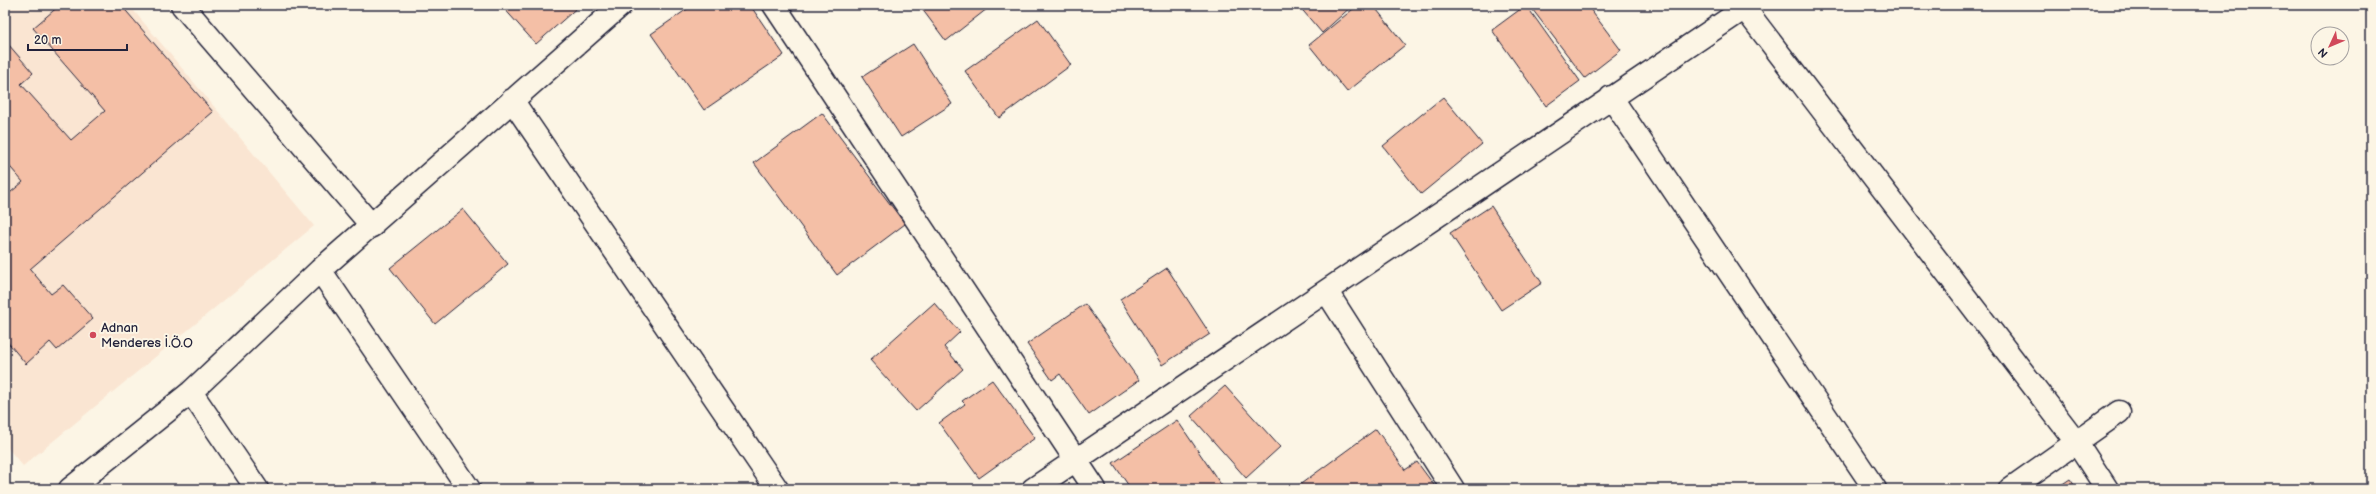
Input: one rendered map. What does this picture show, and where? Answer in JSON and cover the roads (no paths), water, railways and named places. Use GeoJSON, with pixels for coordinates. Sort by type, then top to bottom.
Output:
{"type":"FeatureCollection","features":[{"type":"Feature","properties":{"kind":"street"},"geometry":{"type":"LineString","coordinates":[[182,5],[372,226]]}},
{"type":"Feature","properties":{"kind":"street"},"geometry":{"type":"LineString","coordinates":[[70,489],[191,392],[320,270],[372,226],[512,100],[621,5]]}},
{"type":"Feature","properties":{"kind":"street"},"geometry":{"type":"LineString","coordinates":[[774,5],[1095,489]]}},
{"type":"Feature","properties":{"kind":"street"},"geometry":{"type":"LineString","coordinates":[[1033,489],[1077,461],[1326,292],[1743,7],[2077,443],[2107,489]]}},
{"type":"Feature","properties":{"kind":"street"},"geometry":{"type":"LineString","coordinates":[[1611,97],[1875,489]]}},
{"type":"Feature","properties":{"kind":"street"},"geometry":{"type":"LineString","coordinates":[[512,100],[777,489]]}},
{"type":"Feature","properties":{"kind":"street"},"geometry":{"type":"LineString","coordinates":[[320,270],[469,489]]}},
{"type":"Feature","properties":{"kind":"street"},"geometry":{"type":"LineString","coordinates":[[1326,292],[1453,489]]}},
{"type":"Feature","properties":{"kind":"street"},"geometry":{"type":"LineString","coordinates":[[191,392],[257,489]]}},
{"type":"Feature","properties":{"kind":"street"},"geometry":{"type":"LineString","coordinates":[[2010,489],[2119,412]]}},
{"type":"Feature","properties":{"kind":"place","name":"Adnan Menderes İ.Ö.O"},"geometry":{"type":"Point","coordinates":[93,335]}}]}
